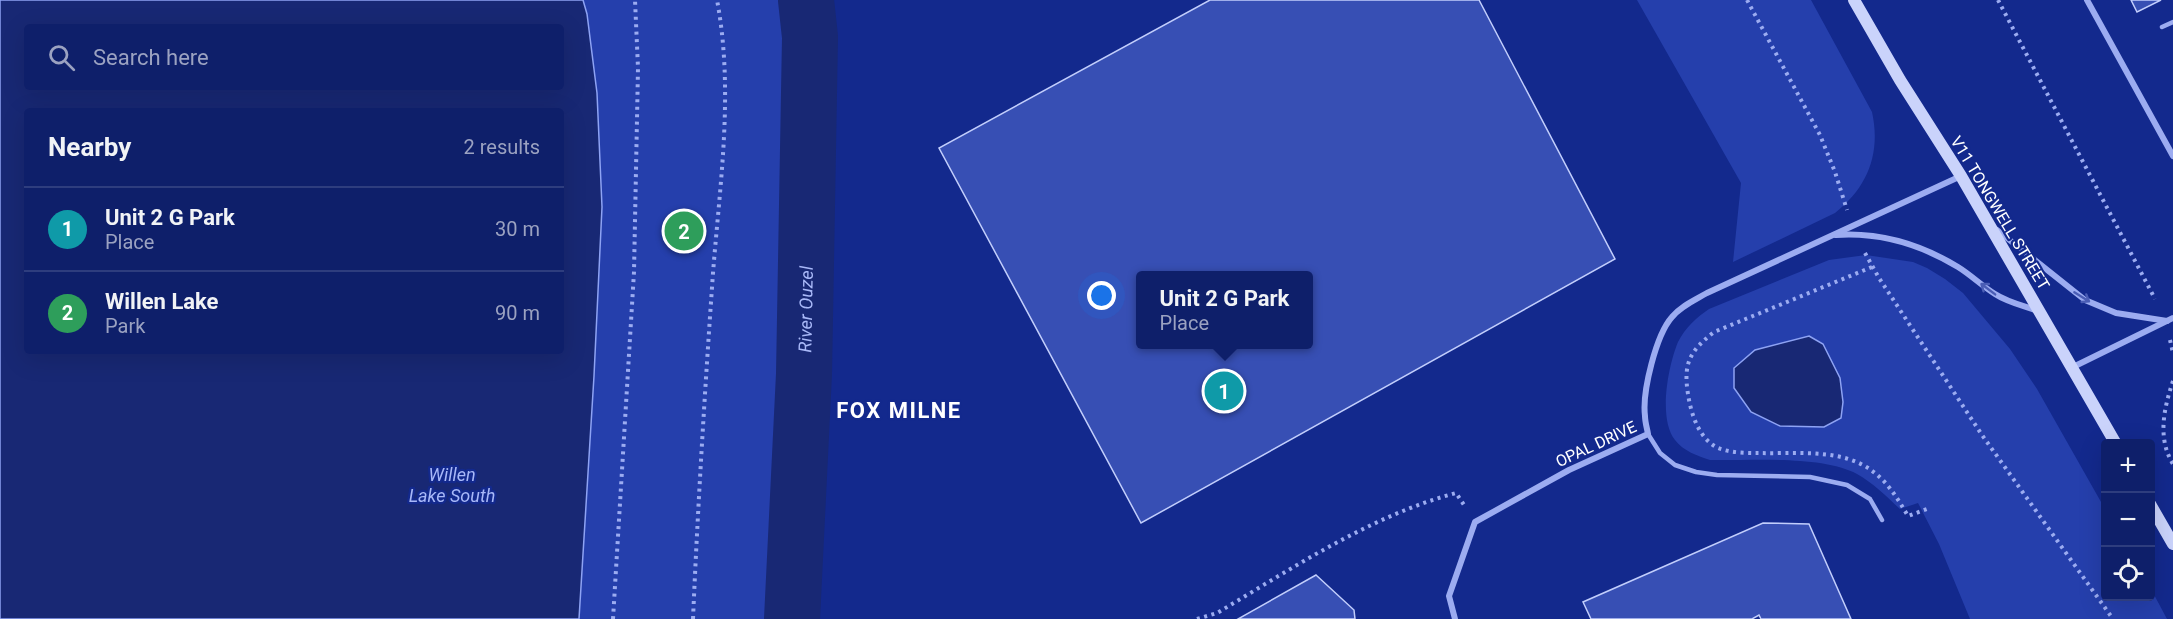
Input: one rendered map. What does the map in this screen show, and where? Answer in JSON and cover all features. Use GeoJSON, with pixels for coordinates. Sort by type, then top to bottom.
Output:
{"type":"FeatureCollection","features":[{"type":"Feature","properties":{"kind":"street","name":"V11 TONGWELL STREET"},"geometry":{"type":"LineString","coordinates":[[1854,0],[1900,80],[1961,176],[2113,439]]}},
{"type":"Feature","properties":{"kind":"street"},"geometry":{"type":"LineString","coordinates":[[2087,0],[2173,156]]}},
{"type":"Feature","properties":{"kind":"street","name":"OPAL DRIVE"},"geometry":{"type":"LineString","coordinates":[[1475,522],[1569,470],[1648,434],[1644,415],[1645,391],[1658,346],[1672,317],[1687,304],[1961,176]]}},
{"type":"Feature","properties":{"kind":"street"},"geometry":{"type":"LineString","coordinates":[[1987,222],[2085,300],[2116,313],[2170,320]]}},
{"type":"Feature","properties":{"kind":"street"},"geometry":{"type":"LineString","coordinates":[[1832,235],[1884,236],[1914,246],[1957,267],[1997,295],[2041,312]]}},
{"type":"Feature","properties":{"kind":"street"},"geometry":{"type":"LineString","coordinates":[[2073,367],[2170,320]]}},
{"type":"Feature","properties":{"kind":"street"},"geometry":{"type":"LineString","coordinates":[[2155,511],[2173,544]]}},
{"type":"Feature","properties":{"kind":"street"},"geometry":{"type":"LineString","coordinates":[[1455,619],[1449,596],[1475,522]]}},
{"type":"Feature","properties":{"kind":"lane"},"geometry":{"type":"LineString","coordinates":[[2163,27],[2173,22]]}},
{"type":"Feature","properties":{"kind":"lane"},"geometry":{"type":"LineString","coordinates":[[1648,434],[1659,453],[1675,465],[1696,472],[1717,475],[1810,477],[1847,485],[1870,500],[1882,520]]}},
{"type":"Feature","properties":{"kind":"path"},"geometry":{"type":"LineString","coordinates":[[613,619],[634,272],[638,69],[635,0]]}},
{"type":"Feature","properties":{"kind":"path"},"geometry":{"type":"LineString","coordinates":[[693,619],[702,434],[726,84],[722,25],[717,0]]}},
{"type":"Feature","properties":{"kind":"path"},"geometry":{"type":"LineString","coordinates":[[1747,0],[1820,135],[1853,225]]}},
{"type":"Feature","properties":{"kind":"path"},"geometry":{"type":"LineString","coordinates":[[1998,0],[2170,320],[2173,353]]}},
{"type":"Feature","properties":{"kind":"path"},"geometry":{"type":"LineString","coordinates":[[1858,234],[1872,267],[1982,435],[2112,619]]}},
{"type":"Feature","properties":{"kind":"path"},"geometry":{"type":"LineString","coordinates":[[1872,267],[1714,332],[1694,350],[1687,363],[1685,377],[1689,402],[1698,428],[1716,447],[1740,453],[1821,455],[1850,460],[1878,475],[1894,492],[1908,516],[1927,509]]}},
{"type":"Feature","properties":{"kind":"path"},"geometry":{"type":"LineString","coordinates":[[2173,381],[2163,422],[2164,440],[2173,464]]}},
{"type":"Feature","properties":{"kind":"path"},"geometry":{"type":"LineString","coordinates":[[1197,619],[1217,613],[1342,540],[1423,501],[1456,493],[1475,522]]}},
{"type":"Feature","properties":{"kind":"shaded area","name":"Willen Lake South"},"geometry":{"type":"Polygon","coordinates":[[[0,0],[806,0],[810,37],[804,374],[793,619],[0,619],[0,0]]]}},
{"type":"Feature","properties":{"kind":"shaded area"},"geometry":{"type":"Polygon","coordinates":[[[1637,0],[1811,0],[1872,112],[1875,141],[1873,155],[1864,180],[1846,203],[1835,213],[1733,262],[1741,183],[1637,0]]]}},
{"type":"Feature","properties":{"kind":"shaded area"},"geometry":{"type":"Polygon","coordinates":[[[1866,255],[1913,262],[1945,279],[1963,293],[2010,349],[2037,389],[2101,502],[2101,601],[2155,601],[2155,596],[2167,619],[1970,619],[1939,544],[1918,503],[1900,509],[1868,481],[1842,468],[1806,461],[1710,460],[1678,444],[1670,431],[1667,419],[1666,392],[1674,352],[1684,332],[1709,309],[1829,260],[1866,255]]]}},
{"type":"Feature","properties":{"kind":"water","name":"Willen Lake South"},"geometry":{"type":"Polygon","coordinates":[[[0,0],[583,0],[587,14],[597,93],[602,207],[579,619],[0,619],[0,0]]]}},
{"type":"Feature","properties":{"kind":"water"},"geometry":{"type":"Polygon","coordinates":[[[1809,336],[1823,344],[1840,378],[1843,402],[1841,418],[1824,427],[1780,426],[1751,412],[1734,388],[1734,368],[1755,350],[1809,336]]]}},
{"type":"Feature","properties":{"kind":"building"},"geometry":{"type":"Polygon","coordinates":[[[1210,0],[1479,0],[1615,259],[1141,523],[939,148],[1210,0]]]}},
{"type":"Feature","properties":{"kind":"building"},"geometry":{"type":"Polygon","coordinates":[[[2131,0],[2161,0],[2137,12],[2131,0]]]}},
{"type":"Feature","properties":{"kind":"building"},"geometry":{"type":"Polygon","coordinates":[[[1763,523],[1809,524],[1851,619],[1761,619],[1759,615],[1752,619],[1591,619],[1583,602],[1763,523]]]}},
{"type":"Feature","properties":{"kind":"building"},"geometry":{"type":"Polygon","coordinates":[[[1316,575],[1354,610],[1355,619],[1238,619],[1316,575]]]}},
{"type":"Feature","properties":{"kind":"waterway","name":"River Ouzel"},"geometry":{"type":"LineString","coordinates":[[792,619],[804,374],[810,37],[806,0]]}},
{"type":"Feature","properties":{"kind":"place","name":"Willen Lake"},"geometry":{"type":"Point","coordinates":[684,231]}},
{"type":"Feature","properties":{"kind":"place","name":"Unit 2 G Park"},"geometry":{"type":"Point","coordinates":[1224,391]}},
{"type":"Feature","properties":{"kind":"district","name":"FOX MILNE"},"geometry":{"type":"Point","coordinates":[899,410]}}]}
